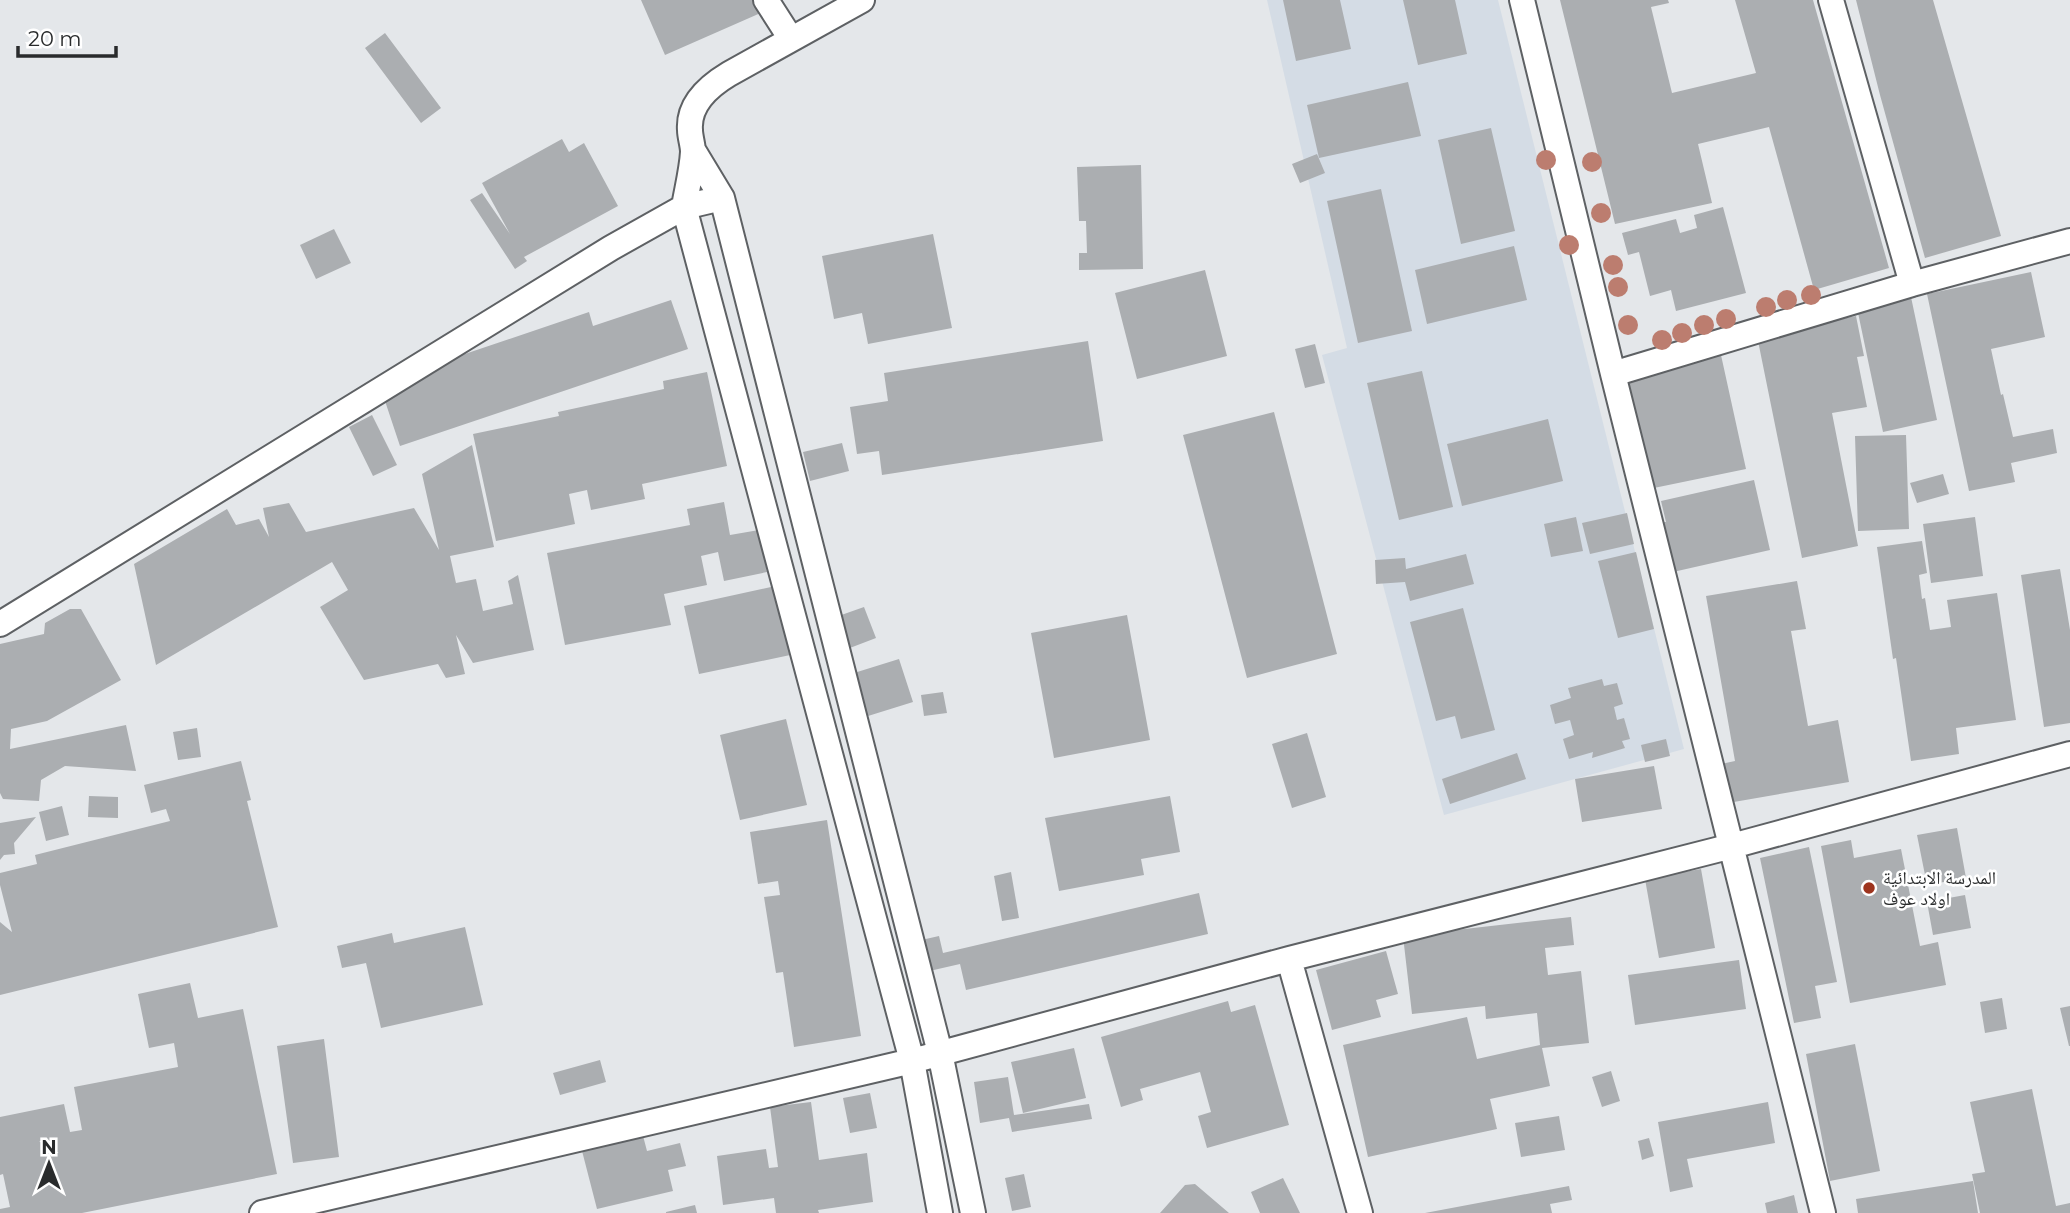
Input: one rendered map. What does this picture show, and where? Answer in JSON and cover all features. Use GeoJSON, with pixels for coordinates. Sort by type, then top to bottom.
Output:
{"type":"FeatureCollection","features":[{"type":"Feature","properties":{"kind":"street"},"geometry":{"type":"LineString","coordinates":[[766,0],[791,39]]}},
{"type":"Feature","properties":{"kind":"street"},"geometry":{"type":"LineString","coordinates":[[862,0],[714,83],[701,96],[694,107],[689,127],[693,150],[684,207],[912,1061],[940,1213]]}},
{"type":"Feature","properties":{"kind":"street"},"geometry":{"type":"LineString","coordinates":[[1522,0],[1823,1213]]}},
{"type":"Feature","properties":{"kind":"street"},"geometry":{"type":"LineString","coordinates":[[1831,0],[1912,284]]}},
{"type":"Feature","properties":{"kind":"street"},"geometry":{"type":"LineString","coordinates":[[693,150],[722,198],[940,1053],[973,1213]]}},
{"type":"Feature","properties":{"kind":"street"},"geometry":{"type":"LineString","coordinates":[[0,624],[611,248],[684,207],[722,198]]}},
{"type":"Feature","properties":{"kind":"street"},"geometry":{"type":"LineString","coordinates":[[1613,374],[1912,284],[2070,241]]}},
{"type":"Feature","properties":{"kind":"street"},"geometry":{"type":"LineString","coordinates":[[262,1213],[912,1061],[1289,959],[1732,846],[2070,754]]}},
{"type":"Feature","properties":{"kind":"street"},"geometry":{"type":"LineString","coordinates":[[1289,959],[1360,1213]]}},
{"type":"Feature","properties":{"kind":"shaded area"},"geometry":{"type":"Polygon","coordinates":[[[1267,0],[1498,0],[1684,749],[1444,815],[1322,355],[1347,348],[1267,0]]]}},
{"type":"Feature","properties":{"kind":"building"},"geometry":{"type":"Polygon","coordinates":[[[641,0],[777,0],[779,5],[665,55],[641,0]]]}},
{"type":"Feature","properties":{"kind":"building"},"geometry":{"type":"Polygon","coordinates":[[[1283,0],[1340,0],[1351,49],[1296,61],[1283,0]]]}},
{"type":"Feature","properties":{"kind":"building"},"geometry":{"type":"Polygon","coordinates":[[[1403,0],[1455,0],[1467,54],[1418,65],[1403,0]]]}},
{"type":"Feature","properties":{"kind":"building"},"geometry":{"type":"Polygon","coordinates":[[[1560,0],[1668,0],[1669,3],[1651,7],[1672,93],[1756,73],[1735,0],[1813,0],[1889,268],[1814,290],[1769,127],[1698,144],[1712,203],[1615,224],[1560,0]]]}},
{"type":"Feature","properties":{"kind":"building"},"geometry":{"type":"Polygon","coordinates":[[[1856,0],[1933,0],[2001,236],[1925,258],[1856,0]]]}},
{"type":"Feature","properties":{"kind":"building"},"geometry":{"type":"Polygon","coordinates":[[[385,33],[441,108],[421,123],[365,48],[385,33]]]}},
{"type":"Feature","properties":{"kind":"building"},"geometry":{"type":"Polygon","coordinates":[[[1408,82],[1421,136],[1319,158],[1307,105],[1408,82]]]}},
{"type":"Feature","properties":{"kind":"building"},"geometry":{"type":"Polygon","coordinates":[[[1491,128],[1515,231],[1461,244],[1438,140],[1491,128]]]}},
{"type":"Feature","properties":{"kind":"building"},"geometry":{"type":"Polygon","coordinates":[[[562,139],[569,152],[584,143],[618,206],[524,257],[527,261],[515,269],[470,200],[482,193],[510,234],[482,183],[562,139]]]}},
{"type":"Feature","properties":{"kind":"building"},"geometry":{"type":"Polygon","coordinates":[[[1317,154],[1325,173],[1300,183],[1292,164],[1317,154]]]}},
{"type":"Feature","properties":{"kind":"building"},"geometry":{"type":"Polygon","coordinates":[[[1141,165],[1143,269],[1079,270],[1079,253],[1087,253],[1086,221],[1079,221],[1077,167],[1141,165]]]}},
{"type":"Feature","properties":{"kind":"building"},"geometry":{"type":"Polygon","coordinates":[[[1381,189],[1412,331],[1358,343],[1327,201],[1381,189]]]}},
{"type":"Feature","properties":{"kind":"building"},"geometry":{"type":"Polygon","coordinates":[[[1723,207],[1746,293],[1676,311],[1671,290],[1650,296],[1639,252],[1628,255],[1622,233],[1676,219],[1680,233],[1697,228],[1694,215],[1723,207]]]}},
{"type":"Feature","properties":{"kind":"building"},"geometry":{"type":"Polygon","coordinates":[[[334,229],[351,263],[316,279],[300,245],[334,229]]]}},
{"type":"Feature","properties":{"kind":"building"},"geometry":{"type":"Polygon","coordinates":[[[933,234],[952,328],[868,344],[862,313],[834,319],[822,256],[933,234]]]}},
{"type":"Feature","properties":{"kind":"building"},"geometry":{"type":"Polygon","coordinates":[[[1514,246],[1527,300],[1427,324],[1415,270],[1514,246]]]}},
{"type":"Feature","properties":{"kind":"building"},"geometry":{"type":"Polygon","coordinates":[[[1205,270],[1227,356],[1137,379],[1115,293],[1205,270]]]}},
{"type":"Feature","properties":{"kind":"building"},"geometry":{"type":"Polygon","coordinates":[[[2031,272],[2045,337],[1991,349],[2013,437],[2053,429],[2057,453],[2011,463],[2015,482],[1969,491],[1927,294],[2031,272]]]}},
{"type":"Feature","properties":{"kind":"building"},"geometry":{"type":"Polygon","coordinates":[[[1911,297],[1937,420],[1883,432],[1857,308],[1911,297]]]}},
{"type":"Feature","properties":{"kind":"building"},"geometry":{"type":"Polygon","coordinates":[[[671,300],[688,349],[400,446],[379,383],[589,312],[593,326],[671,300]]]}},
{"type":"Feature","properties":{"kind":"building"},"geometry":{"type":"Polygon","coordinates":[[[1856,316],[1864,356],[1857,357],[1867,407],[1832,413],[1858,546],[1802,558],[1756,331],[1811,325],[1856,316]]]}},
{"type":"Feature","properties":{"kind":"building"},"geometry":{"type":"Polygon","coordinates":[[[1088,341],[1103,441],[882,475],[879,451],[857,454],[850,407],[888,401],[884,373],[1088,341]]]}},
{"type":"Feature","properties":{"kind":"building"},"geometry":{"type":"Polygon","coordinates":[[[1315,344],[1325,383],[1305,388],[1295,349],[1315,344]]]}},
{"type":"Feature","properties":{"kind":"building"},"geometry":{"type":"Polygon","coordinates":[[[1721,355],[1746,469],[1649,489],[1624,375],[1721,355]]]}},
{"type":"Feature","properties":{"kind":"building"},"geometry":{"type":"Polygon","coordinates":[[[1422,371],[1453,507],[1399,520],[1367,383],[1422,371]]]}},
{"type":"Feature","properties":{"kind":"building"},"geometry":{"type":"Polygon","coordinates":[[[707,372],[727,466],[642,484],[645,499],[591,510],[587,490],[569,494],[575,524],[496,541],[473,434],[559,416],[558,412],[664,389],[663,381],[707,372]]]}},
{"type":"Feature","properties":{"kind":"building"},"geometry":{"type":"Polygon","coordinates":[[[1274,412],[1337,654],[1247,678],[1183,435],[1274,412]]]}},
{"type":"Feature","properties":{"kind":"building"},"geometry":{"type":"Polygon","coordinates":[[[372,415],[397,465],[373,476],[349,427],[372,415]]]}},
{"type":"Feature","properties":{"kind":"building"},"geometry":{"type":"Polygon","coordinates":[[[1548,419],[1563,481],[1462,506],[1447,444],[1548,419]]]}},
{"type":"Feature","properties":{"kind":"building"},"geometry":{"type":"Polygon","coordinates":[[[1906,435],[1909,529],[1858,531],[1855,436],[1906,435]]]}},
{"type":"Feature","properties":{"kind":"building"},"geometry":{"type":"Polygon","coordinates":[[[842,443],[849,471],[810,481],[803,452],[842,443]]]}},
{"type":"Feature","properties":{"kind":"building"},"geometry":{"type":"Polygon","coordinates":[[[472,445],[494,547],[450,556],[456,583],[476,579],[483,611],[513,604],[508,581],[518,575],[534,650],[473,663],[456,635],[465,674],[446,678],[438,664],[364,680],[320,607],[348,590],[332,562],[156,665],[134,564],[227,509],[236,525],[259,519],[269,537],[263,508],[289,503],[306,532],[414,508],[439,550],[422,474],[472,445]]]}},
{"type":"Feature","properties":{"kind":"building"},"geometry":{"type":"Polygon","coordinates":[[[1943,474],[1949,494],[1917,503],[1910,483],[1943,474]]]}},
{"type":"Feature","properties":{"kind":"building"},"geometry":{"type":"Polygon","coordinates":[[[1754,480],[1770,550],[1673,572],[1662,522],[1666,522],[1661,501],[1754,480]]]}},
{"type":"Feature","properties":{"kind":"building"},"geometry":{"type":"Polygon","coordinates":[[[724,502],[730,535],[759,530],[767,572],[724,581],[718,552],[701,556],[707,585],[664,594],[671,625],[565,645],[547,553],[690,525],[687,509],[724,502]]]}},
{"type":"Feature","properties":{"kind":"building"},"geometry":{"type":"Polygon","coordinates":[[[1627,513],[1634,544],[1590,554],[1582,523],[1627,513]]]}},
{"type":"Feature","properties":{"kind":"building"},"geometry":{"type":"Polygon","coordinates":[[[1576,517],[1583,551],[1551,557],[1544,524],[1576,517]]]}},
{"type":"Feature","properties":{"kind":"building"},"geometry":{"type":"Polygon","coordinates":[[[1975,517],[1983,576],[1931,583],[1923,524],[1975,517]]]}},
{"type":"Feature","properties":{"kind":"building"},"geometry":{"type":"Polygon","coordinates":[[[1922,541],[1927,573],[1919,575],[1930,630],[1951,627],[1947,600],[1997,593],[2016,720],[1956,728],[1959,754],[1911,761],[1877,547],[1922,541]]]}},
{"type":"Feature","properties":{"kind":"building"},"geometry":{"type":"Polygon","coordinates":[[[1636,552],[1654,629],[1618,638],[1598,561],[1636,552]]]}},
{"type":"Feature","properties":{"kind":"building"},"geometry":{"type":"Polygon","coordinates":[[[1466,554],[1474,584],[1410,601],[1405,582],[1376,584],[1375,560],[1405,558],[1406,569],[1466,554]]]}},
{"type":"Feature","properties":{"kind":"building"},"geometry":{"type":"Polygon","coordinates":[[[2060,569],[2070,630],[2070,723],[2044,727],[2021,575],[2060,569]]]}},
{"type":"Feature","properties":{"kind":"building"},"geometry":{"type":"Polygon","coordinates":[[[1797,581],[1806,629],[1791,631],[1808,726],[1838,720],[1849,782],[1728,803],[1721,764],[1735,761],[1706,596],[1797,581]]]}},
{"type":"Feature","properties":{"kind":"building"},"geometry":{"type":"Polygon","coordinates":[[[780,585],[795,654],[699,674],[684,606],[780,585]]]}},
{"type":"Feature","properties":{"kind":"building"},"geometry":{"type":"Polygon","coordinates":[[[864,607],[876,638],[842,651],[830,619],[864,607]]]}},
{"type":"Feature","properties":{"kind":"building"},"geometry":{"type":"Polygon","coordinates":[[[1463,608],[1495,730],[1461,739],[1455,716],[1436,721],[1410,622],[1463,608]]]}},
{"type":"Feature","properties":{"kind":"building"},"geometry":{"type":"Polygon","coordinates":[[[70,609],[81,609],[121,680],[47,721],[11,729],[10,749],[126,725],[136,771],[65,766],[41,780],[39,801],[3,799],[0,793],[0,644],[44,634],[45,623],[70,609]]]}},
{"type":"Feature","properties":{"kind":"building"},"geometry":{"type":"Polygon","coordinates":[[[1127,615],[1150,740],[1054,758],[1031,633],[1127,615]]]}},
{"type":"Feature","properties":{"kind":"building"},"geometry":{"type":"Polygon","coordinates":[[[899,659],[913,702],[868,716],[854,673],[899,659]]]}},
{"type":"Feature","properties":{"kind":"building"},"geometry":{"type":"Polygon","coordinates":[[[1602,679],[1604,686],[1617,683],[1623,704],[1614,707],[1617,720],[1624,718],[1630,739],[1622,741],[1625,748],[1592,758],[1593,752],[1569,759],[1563,739],[1574,735],[1570,720],[1555,724],[1550,705],[1571,698],[1568,688],[1602,679]]]}},
{"type":"Feature","properties":{"kind":"building"},"geometry":{"type":"Polygon","coordinates":[[[943,692],[947,713],[924,716],[921,695],[943,692]]]}},
{"type":"Feature","properties":{"kind":"building"},"geometry":{"type":"Polygon","coordinates":[[[786,719],[807,805],[740,820],[720,735],[786,719]]]}},
{"type":"Feature","properties":{"kind":"building"},"geometry":{"type":"Polygon","coordinates":[[[197,728],[201,757],[178,760],[173,732],[197,728]]]}},
{"type":"Feature","properties":{"kind":"building"},"geometry":{"type":"Polygon","coordinates":[[[1307,733],[1326,797],[1292,808],[1272,744],[1307,733]]]}},
{"type":"Feature","properties":{"kind":"building"},"geometry":{"type":"Polygon","coordinates":[[[1666,739],[1670,756],[1645,762],[1641,745],[1666,739]]]}},
{"type":"Feature","properties":{"kind":"building"},"geometry":{"type":"Polygon","coordinates":[[[1517,753],[1526,779],[1450,804],[1442,779],[1517,753]]]}},
{"type":"Feature","properties":{"kind":"building"},"geometry":{"type":"Polygon","coordinates":[[[241,761],[251,800],[247,801],[278,927],[0,995],[0,922],[12,932],[0,885],[0,873],[37,864],[35,855],[170,821],[166,809],[151,813],[144,785],[241,761]]]}},
{"type":"Feature","properties":{"kind":"building"},"geometry":{"type":"Polygon","coordinates":[[[1654,766],[1662,809],[1582,822],[1575,779],[1654,766]]]}},
{"type":"Feature","properties":{"kind":"building"},"geometry":{"type":"Polygon","coordinates":[[[89,796],[118,797],[118,818],[88,817],[89,796]]]}},
{"type":"Feature","properties":{"kind":"building"},"geometry":{"type":"Polygon","coordinates":[[[1170,796],[1180,852],[1141,859],[1144,875],[1059,891],[1045,818],[1170,796]]]}},
{"type":"Feature","properties":{"kind":"building"},"geometry":{"type":"Polygon","coordinates":[[[62,806],[69,835],[46,841],[39,812],[62,806]]]}},
{"type":"Feature","properties":{"kind":"building"},"geometry":{"type":"Polygon","coordinates":[[[36,817],[14,843],[15,854],[4,855],[0,860],[0,823],[36,817]]]}},
{"type":"Feature","properties":{"kind":"building"},"geometry":{"type":"Polygon","coordinates":[[[827,820],[861,1036],[794,1047],[783,972],[776,973],[764,897],[780,895],[778,881],[758,884],[750,832],[827,820]]]}},
{"type":"Feature","properties":{"kind":"building"},"geometry":{"type":"Polygon","coordinates":[[[1957,828],[1966,878],[1927,885],[1917,835],[1957,828]]]}},
{"type":"Feature","properties":{"kind":"building"},"geometry":{"type":"Polygon","coordinates":[[[1851,840],[1854,858],[1901,849],[1920,946],[1938,942],[1946,985],[1850,1003],[1821,846],[1851,840]]]}},
{"type":"Feature","properties":{"kind":"building"},"geometry":{"type":"Polygon","coordinates":[[[1809,847],[1837,982],[1815,986],[1821,1018],[1794,1023],[1760,858],[1809,847]]]}},
{"type":"Feature","properties":{"kind":"building"},"geometry":{"type":"Polygon","coordinates":[[[1701,869],[1715,948],[1659,958],[1645,879],[1701,869]]]}},
{"type":"Feature","properties":{"kind":"building"},"geometry":{"type":"Polygon","coordinates":[[[1011,872],[1019,918],[1002,921],[994,876],[1011,872]]]}},
{"type":"Feature","properties":{"kind":"building"},"geometry":{"type":"Polygon","coordinates":[[[1199,893],[1208,934],[966,990],[960,964],[925,972],[917,941],[939,936],[943,953],[1199,893]]]}},
{"type":"Feature","properties":{"kind":"building"},"geometry":{"type":"Polygon","coordinates":[[[1965,895],[1971,928],[1933,935],[1927,902],[1965,895]]]}},
{"type":"Feature","properties":{"kind":"building"},"geometry":{"type":"Polygon","coordinates":[[[1571,917],[1574,945],[1545,948],[1548,975],[1581,971],[1589,1043],[1542,1048],[1550,1086],[1490,1099],[1497,1129],[1368,1157],[1343,1045],[1467,1017],[1477,1059],[1540,1045],[1537,1013],[1486,1019],[1485,1006],[1412,1014],[1403,936],[1571,917]]]}},
{"type":"Feature","properties":{"kind":"building"},"geometry":{"type":"Polygon","coordinates":[[[465,927],[483,1005],[381,1028],[366,963],[342,968],[337,946],[392,933],[394,943],[465,927]]]}},
{"type":"Feature","properties":{"kind":"building"},"geometry":{"type":"Polygon","coordinates":[[[1386,951],[1398,994],[1376,1000],[1381,1017],[1332,1030],[1316,970],[1386,951]]]}},
{"type":"Feature","properties":{"kind":"building"},"geometry":{"type":"Polygon","coordinates":[[[1739,960],[1746,1009],[1635,1025],[1628,975],[1739,960]]]}},
{"type":"Feature","properties":{"kind":"building"},"geometry":{"type":"Polygon","coordinates":[[[190,983],[198,1018],[243,1009],[277,1174],[82,1213],[0,1213],[0,1209],[10,1207],[3,1174],[0,1175],[0,1117],[64,1104],[70,1132],[82,1130],[74,1087],[178,1067],[174,1043],[149,1048],[138,994],[190,983]]]}},
{"type":"Feature","properties":{"kind":"building"},"geometry":{"type":"Polygon","coordinates":[[[2002,998],[2007,1029],[1985,1033],[1980,1002],[2002,998]]]}},
{"type":"Feature","properties":{"kind":"building"},"geometry":{"type":"Polygon","coordinates":[[[1228,1001],[1231,1012],[1255,1005],[1289,1125],[1207,1148],[1198,1116],[1211,1112],[1200,1072],[1140,1089],[1143,1100],[1121,1107],[1101,1037],[1228,1001]]]}},
{"type":"Feature","properties":{"kind":"building"},"geometry":{"type":"Polygon","coordinates":[[[2070,1006],[2070,1046],[2069,1046],[2060,1008],[2070,1006]]]}},
{"type":"Feature","properties":{"kind":"building"},"geometry":{"type":"Polygon","coordinates":[[[324,1039],[339,1157],[293,1163],[277,1046],[324,1039]]]}},
{"type":"Feature","properties":{"kind":"building"},"geometry":{"type":"Polygon","coordinates":[[[1855,1044],[1880,1171],[1830,1181],[1806,1054],[1855,1044]]]}},
{"type":"Feature","properties":{"kind":"building"},"geometry":{"type":"Polygon","coordinates":[[[1074,1048],[1086,1098],[1023,1113],[1011,1062],[1074,1048]]]}},
{"type":"Feature","properties":{"kind":"building"},"geometry":{"type":"Polygon","coordinates":[[[600,1060],[606,1082],[560,1095],[553,1073],[600,1060]]]}},
{"type":"Feature","properties":{"kind":"building"},"geometry":{"type":"Polygon","coordinates":[[[1611,1071],[1620,1101],[1602,1107],[1592,1077],[1611,1071]]]}},
{"type":"Feature","properties":{"kind":"building"},"geometry":{"type":"Polygon","coordinates":[[[1008,1077],[1014,1115],[1089,1104],[1092,1119],[1012,1132],[1009,1118],[980,1123],[974,1082],[1008,1077]]]}},
{"type":"Feature","properties":{"kind":"building"},"geometry":{"type":"Polygon","coordinates":[[[2032,1089],[2056,1206],[2070,1203],[2070,1213],[1980,1213],[1972,1174],[1985,1172],[1970,1102],[2032,1089]]]}},
{"type":"Feature","properties":{"kind":"building"},"geometry":{"type":"Polygon","coordinates":[[[870,1093],[877,1128],[850,1133],[843,1098],[870,1093]]]}},
{"type":"Feature","properties":{"kind":"building"},"geometry":{"type":"Polygon","coordinates":[[[811,1102],[819,1160],[867,1153],[873,1202],[818,1210],[819,1213],[776,1213],[774,1198],[723,1205],[717,1156],[766,1149],[769,1168],[778,1167],[770,1107],[811,1102]]]}},
{"type":"Feature","properties":{"kind":"building"},"geometry":{"type":"Polygon","coordinates":[[[1768,1102],[1775,1143],[1687,1159],[1693,1187],[1670,1192],[1658,1122],[1768,1102]]]}},
{"type":"Feature","properties":{"kind":"building"},"geometry":{"type":"Polygon","coordinates":[[[1559,1116],[1565,1150],[1521,1157],[1515,1123],[1559,1116]]]}},
{"type":"Feature","properties":{"kind":"building"},"geometry":{"type":"Polygon","coordinates":[[[642,1132],[647,1151],[680,1143],[686,1166],[668,1170],[673,1191],[597,1209],[581,1147],[642,1132]]]}},
{"type":"Feature","properties":{"kind":"building"},"geometry":{"type":"Polygon","coordinates":[[[1649,1138],[1654,1156],[1642,1160],[1638,1141],[1649,1138]]]}},
{"type":"Feature","properties":{"kind":"building"},"geometry":{"type":"Polygon","coordinates":[[[1024,1174],[1031,1207],[1012,1211],[1005,1178],[1024,1174]]]}},
{"type":"Feature","properties":{"kind":"building"},"geometry":{"type":"Polygon","coordinates":[[[1283,1178],[1300,1213],[1260,1213],[1251,1192],[1283,1178]]]}},
{"type":"Feature","properties":{"kind":"building"},"geometry":{"type":"Polygon","coordinates":[[[1973,1181],[1978,1213],[1858,1213],[1856,1199],[1973,1181]]]}},
{"type":"Feature","properties":{"kind":"building"},"geometry":{"type":"Polygon","coordinates":[[[1195,1184],[1229,1213],[1160,1213],[1185,1185],[1195,1184]]]}},
{"type":"Feature","properties":{"kind":"building"},"geometry":{"type":"Polygon","coordinates":[[[1569,1186],[1572,1200],[1550,1204],[1552,1213],[1425,1213],[1569,1186]]]}},
{"type":"Feature","properties":{"kind":"building"},"geometry":{"type":"Polygon","coordinates":[[[1794,1195],[1798,1213],[1767,1213],[1765,1203],[1794,1195]]]}},
{"type":"Feature","properties":{"kind":"building"},"geometry":{"type":"Polygon","coordinates":[[[695,1205],[697,1213],[666,1213],[666,1212],[695,1205]]]}},
{"type":"Feature","properties":{"kind":"place","name":"المدرسة الابتدائية اولاد عوف"},"geometry":{"type":"Point","coordinates":[1869,888]}}]}
